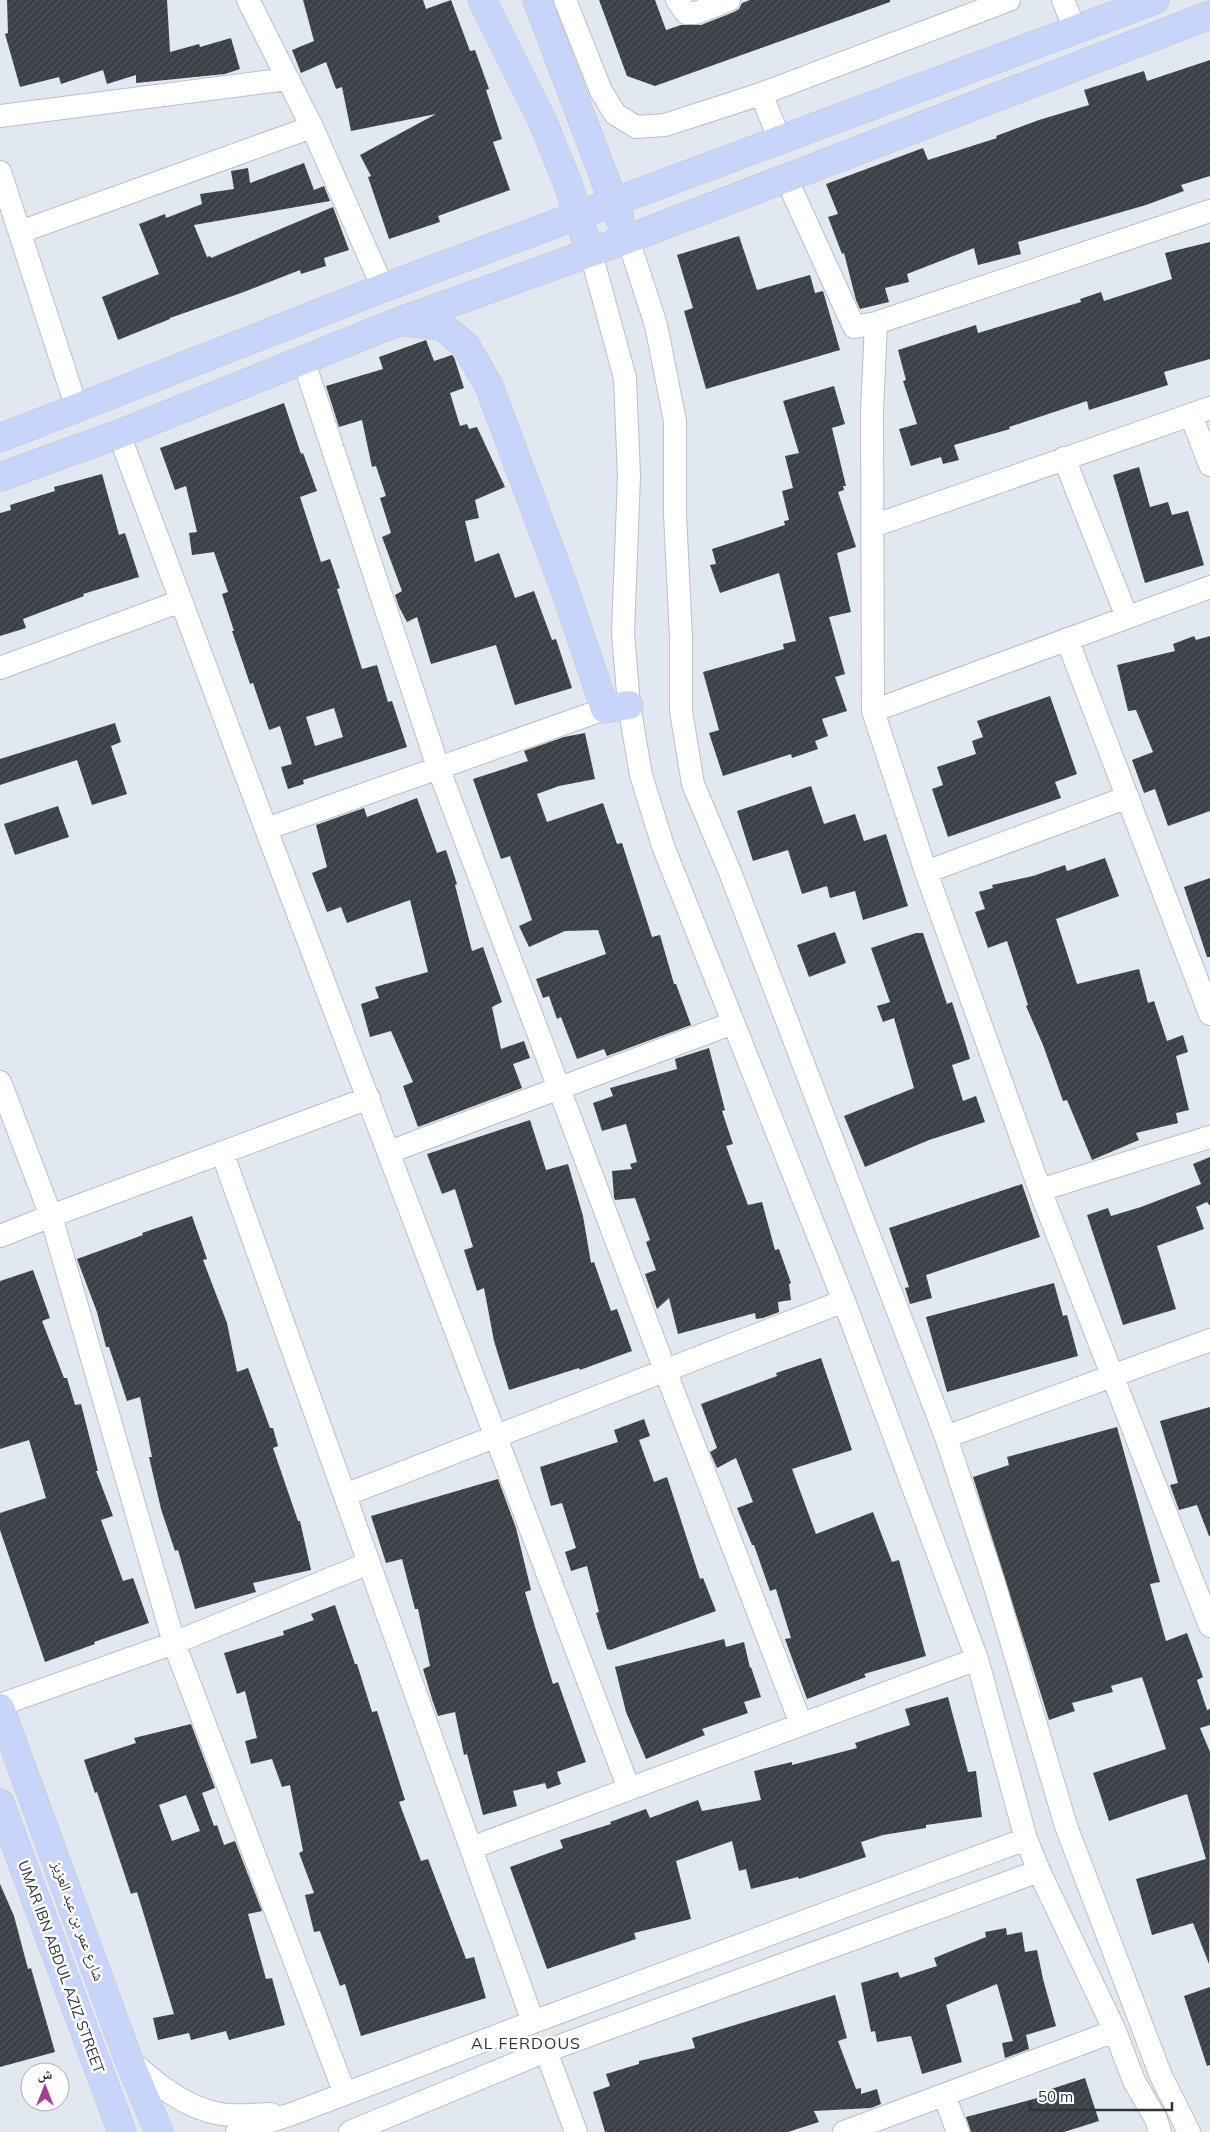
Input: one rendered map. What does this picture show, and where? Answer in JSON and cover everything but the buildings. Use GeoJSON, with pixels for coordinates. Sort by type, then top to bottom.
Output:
{"type":"FeatureCollection","features":[{"type":"Feature","properties":{"kind":"main road"},"geometry":{"type":"LineString","coordinates":[[482,0],[543,122],[568,184],[590,253]]}},
{"type":"Feature","properties":{"kind":"main road"},"geometry":{"type":"LineString","coordinates":[[0,438],[383,288],[1156,0]]}},
{"type":"Feature","properties":{"kind":"main road"},"geometry":{"type":"LineString","coordinates":[[549,3],[614,202],[628,239]]}},
{"type":"Feature","properties":{"kind":"main road"},"geometry":{"type":"LineString","coordinates":[[0,477],[119,434],[398,322],[628,239],[1210,15]]}},
{"type":"Feature","properties":{"kind":"main road"},"geometry":{"type":"LineString","coordinates":[[398,322],[442,326],[466,346],[488,386],[565,590],[617,707]]}},
{"type":"Feature","properties":{"kind":"main road","name":"شارع عمر بن عبد العزيز"},"geometry":{"type":"LineString","coordinates":[[0,1708],[128,2058],[159,2132]]}},
{"type":"Feature","properties":{"kind":"main road","name":"UMAR IBN ABDUL AZIZ STREET"},"geometry":{"type":"LineString","coordinates":[[0,1803],[122,2132]]}},
{"type":"Feature","properties":{"kind":"street"},"geometry":{"type":"LineString","coordinates":[[248,0],[312,127],[383,288]]}},
{"type":"Feature","properties":{"kind":"street"},"geometry":{"type":"LineString","coordinates":[[677,0],[686,13],[696,13],[729,0]]}},
{"type":"Feature","properties":{"kind":"street"},"geometry":{"type":"LineString","coordinates":[[549,3],[615,114],[636,127],[665,125],[761,94],[1009,0]]}},
{"type":"Feature","properties":{"kind":"street"},"geometry":{"type":"LineString","coordinates":[[1063,0],[1075,30]]}},
{"type":"Feature","properties":{"kind":"street"},"geometry":{"type":"LineString","coordinates":[[0,116],[288,78]]}},
{"type":"Feature","properties":{"kind":"street"},"geometry":{"type":"LineString","coordinates":[[761,94],[780,140]]}},
{"type":"Feature","properties":{"kind":"street"},"geometry":{"type":"LineString","coordinates":[[20,232],[312,127]]}},
{"type":"Feature","properties":{"kind":"street"},"geometry":{"type":"LineString","coordinates":[[0,172],[77,409]]}},
{"type":"Feature","properties":{"kind":"street"},"geometry":{"type":"LineString","coordinates":[[786,178],[854,327],[876,323],[1210,211]]}},
{"type":"Feature","properties":{"kind":"street"},"geometry":{"type":"LineString","coordinates":[[628,239],[656,325],[675,421],[676,514],[681,638],[681,711],[693,784],[734,881],[946,1438],[993,1580],[1066,1826],[1161,2076],[1189,2132]]}},
{"type":"Feature","properties":{"kind":"street"},"geometry":{"type":"LineString","coordinates":[[590,253],[625,378],[629,476],[623,633],[617,707],[663,846],[844,1301],[977,1659],[1026,1839],[1039,1871],[1115,2031],[1134,2080],[1156,2120],[1160,2132]]}},
{"type":"Feature","properties":{"kind":"street"},"geometry":{"type":"LineString","coordinates":[[876,323],[872,413],[873,712],[926,872],[1040,1190],[1210,1626]]}},
{"type":"Feature","properties":{"kind":"street"},"geometry":{"type":"LineString","coordinates":[[303,359],[438,768],[801,1724]]}},
{"type":"Feature","properties":{"kind":"street"},"geometry":{"type":"LineString","coordinates":[[873,526],[1064,458],[1201,412],[1210,465]]}},
{"type":"Feature","properties":{"kind":"street"},"geometry":{"type":"LineString","coordinates":[[119,434],[180,601],[629,1789]]}},
{"type":"Feature","properties":{"kind":"street"},"geometry":{"type":"LineString","coordinates":[[1064,458],[1127,617]]}},
{"type":"Feature","properties":{"kind":"street"},"geometry":{"type":"LineString","coordinates":[[873,712],[1210,587]]}},
{"type":"Feature","properties":{"kind":"street"},"geometry":{"type":"LineString","coordinates":[[0,668],[180,601]]}},
{"type":"Feature","properties":{"kind":"street"},"geometry":{"type":"LineString","coordinates":[[1067,639],[1210,1014]]}},
{"type":"Feature","properties":{"kind":"street"},"geometry":{"type":"LineString","coordinates":[[266,829],[617,707]]}},
{"type":"Feature","properties":{"kind":"street"},"geometry":{"type":"LineString","coordinates":[[926,872],[1128,797]]}},
{"type":"Feature","properties":{"kind":"street"},"geometry":{"type":"LineString","coordinates":[[388,1152],[733,1023]]}},
{"type":"Feature","properties":{"kind":"street"},"geometry":{"type":"LineString","coordinates":[[0,1082],[51,1216],[174,1643],[345,2094]]}},
{"type":"Feature","properties":{"kind":"street"},"geometry":{"type":"LineString","coordinates":[[0,1236],[369,1098]]}},
{"type":"Feature","properties":{"kind":"street"},"geometry":{"type":"LineString","coordinates":[[1040,1190],[1210,1137]]}},
{"type":"Feature","properties":{"kind":"street"},"geometry":{"type":"LineString","coordinates":[[222,1152],[533,2022]]}},
{"type":"Feature","properties":{"kind":"street"},"geometry":{"type":"LineString","coordinates":[[345,1495],[844,1301]]}},
{"type":"Feature","properties":{"kind":"street"},"geometry":{"type":"LineString","coordinates":[[946,1438],[1210,1340]]}},
{"type":"Feature","properties":{"kind":"street"},"geometry":{"type":"LineString","coordinates":[[0,1704],[174,1643],[369,1564]]}},
{"type":"Feature","properties":{"kind":"street"},"geometry":{"type":"LineString","coordinates":[[471,1848],[977,1659]]}},
{"type":"Feature","properties":{"kind":"street"},"geometry":{"type":"LineString","coordinates":[[237,2132],[292,2114],[533,2022],[1026,1839]]}},
{"type":"Feature","properties":{"kind":"street"},"geometry":{"type":"LineString","coordinates":[[355,2131],[546,2051],[1039,1871]]}},
{"type":"Feature","properties":{"kind":"street"},"geometry":{"type":"LineString","coordinates":[[844,2132],[1115,2031]]}},
{"type":"Feature","properties":{"kind":"street"},"geometry":{"type":"LineString","coordinates":[[546,2051],[576,2132]]}},
{"type":"Feature","properties":{"kind":"street"},"geometry":{"type":"LineString","coordinates":[[128,2058],[155,2083],[184,2101],[222,2114],[292,2114]]}},
{"type":"Feature","properties":{"kind":"street"},"geometry":{"type":"LineString","coordinates":[[944,2095],[958,2132]]}},
{"type":"Feature","properties":{"kind":"district","name":"AL FERDOUS"},"geometry":{"type":"Point","coordinates":[526,2043]}}]}
